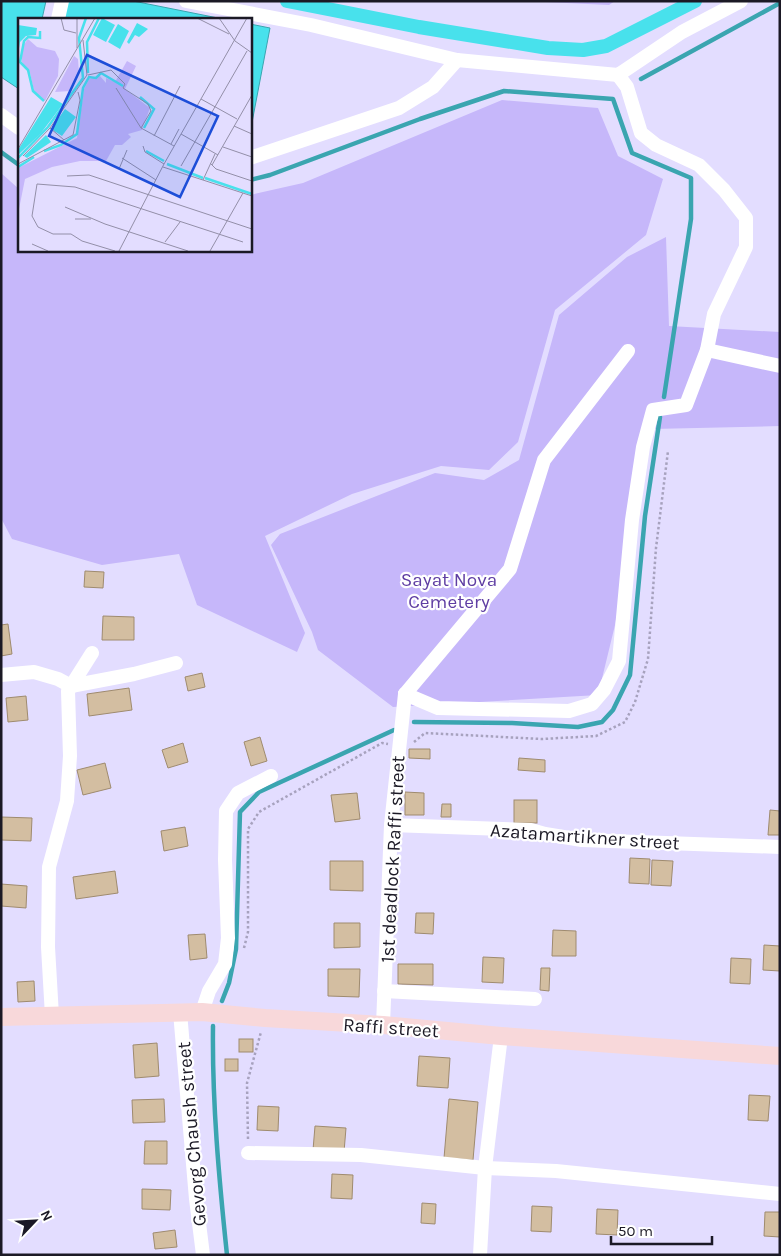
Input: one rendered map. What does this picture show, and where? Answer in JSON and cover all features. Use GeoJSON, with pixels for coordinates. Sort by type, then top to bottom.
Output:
{"type":"FeatureCollection","features":[{"type":"Feature","properties":{"kind":"main road","name":"Raffi street"},"geometry":{"type":"LineString","coordinates":[[1,1017],[202,1012],[780,1056]]}},
{"type":"Feature","properties":{"kind":"street"},"geometry":{"type":"LineString","coordinates":[[58,18],[62,1]]}},
{"type":"Feature","properties":{"kind":"street"},"geometry":{"type":"LineString","coordinates":[[186,1],[311,25],[457,60],[618,75],[682,32],[741,1]]}},
{"type":"Feature","properties":{"kind":"street"},"geometry":{"type":"LineString","coordinates":[[251,158],[399,108],[433,87],[457,60]]}},
{"type":"Feature","properties":{"kind":"street"},"geometry":{"type":"LineString","coordinates":[[618,75],[627,87],[641,133],[656,145],[699,165],[724,190],[746,218],[746,247],[714,314],[707,350],[686,405],[653,410],[643,448],[632,520],[619,661],[604,690],[592,704],[569,711],[438,708],[405,694],[510,569],[544,460],[628,351]]}},
{"type":"Feature","properties":{"kind":"street"},"geometry":{"type":"LineString","coordinates":[[1,115],[18,127]]}},
{"type":"Feature","properties":{"kind":"street"},"geometry":{"type":"LineString","coordinates":[[707,350],[780,366]]}},
{"type":"Feature","properties":{"kind":"street"},"geometry":{"type":"LineString","coordinates":[[52,1016],[48,947],[49,867],[67,801],[70,756],[68,691],[92,653]]}},
{"type":"Feature","properties":{"kind":"street"},"geometry":{"type":"LineString","coordinates":[[1,675],[34,672],[58,679],[71,686],[134,674],[176,663]]}},
{"type":"Feature","properties":{"kind":"street","name":"1st deadlock Raffi street"},"geometry":{"type":"LineString","coordinates":[[382,1025],[391,825],[405,694]]}},
{"type":"Feature","properties":{"kind":"street"},"geometry":{"type":"LineString","coordinates":[[202,1012],[209,991],[225,964],[228,938],[225,860],[226,812],[238,793],[271,776]]}},
{"type":"Feature","properties":{"kind":"street","name":"Azatamartikner street"},"geometry":{"type":"LineString","coordinates":[[391,825],[531,830],[582,840],[780,847]]}},
{"type":"Feature","properties":{"kind":"street"},"geometry":{"type":"LineString","coordinates":[[384,990],[535,998]]}},
{"type":"Feature","properties":{"kind":"street","name":"Gevorg Chaush street"},"geometry":{"type":"LineString","coordinates":[[180,1012],[196,1199],[203,1255]]}},
{"type":"Feature","properties":{"kind":"street"},"geometry":{"type":"LineString","coordinates":[[480,1255],[485,1168],[501,1036]]}},
{"type":"Feature","properties":{"kind":"street"},"geometry":{"type":"LineString","coordinates":[[248,1153],[361,1155],[485,1168],[556,1171],[780,1194]]}},
{"type":"Feature","properties":{"kind":"path"},"geometry":{"type":"LineString","coordinates":[[244,948],[248,932],[248,829],[259,812],[382,743],[399,746],[410,745],[425,733],[542,738],[596,736],[624,722],[635,702],[648,659],[656,548],[668,451]]}},
{"type":"Feature","properties":{"kind":"path"},"geometry":{"type":"LineString","coordinates":[[248,1153],[247,1083],[264,1018]]}},
{"type":"Feature","properties":{"kind":"green space"},"geometry":{"type":"Polygon","coordinates":[[[524,1],[615,1],[609,5],[524,1]]]}},
{"type":"Feature","properties":{"kind":"green space"},"geometry":{"type":"Polygon","coordinates":[[[502,100],[598,108],[618,156],[663,179],[646,235],[555,310],[518,442],[489,470],[441,466],[352,494],[265,536],[305,633],[297,652],[197,605],[179,554],[102,565],[12,539],[1,518],[1,173],[18,188],[18,251],[251,251],[251,195],[303,183],[502,100]]]}},
{"type":"Feature","properties":{"kind":"green space","name":"Sayat Nova Cemetery"},"geometry":{"type":"Polygon","coordinates":[[[666,237],[669,326],[780,332],[780,426],[652,429],[615,625],[598,695],[393,707],[318,650],[312,632],[271,545],[280,534],[435,473],[484,480],[519,460],[559,315],[627,257],[666,237]]]}},
{"type":"Feature","properties":{"kind":"shaded area"},"geometry":{"type":"Polygon","coordinates":[[[1,1],[46,1],[42,18],[18,18],[18,88],[1,77],[1,1]]]}},
{"type":"Feature","properties":{"kind":"shaded area"},"geometry":{"type":"Polygon","coordinates":[[[66,1],[133,1],[218,18],[63,18],[66,1]]]}},
{"type":"Feature","properties":{"kind":"shaded area"},"geometry":{"type":"Polygon","coordinates":[[[251,24],[270,28],[251,128],[251,24]]]}},
{"type":"Feature","properties":{"kind":"building"},"geometry":{"type":"Polygon","coordinates":[[[85,571],[104,572],[103,588],[84,587],[85,571]]]}},
{"type":"Feature","properties":{"kind":"building"},"geometry":{"type":"Polygon","coordinates":[[[103,616],[134,617],[134,640],[102,640],[103,616]]]}},
{"type":"Feature","properties":{"kind":"building"},"geometry":{"type":"Polygon","coordinates":[[[8,624],[12,654],[1,656],[1,625],[8,624]]]}},
{"type":"Feature","properties":{"kind":"building"},"geometry":{"type":"Polygon","coordinates":[[[202,673],[205,687],[188,691],[185,677],[202,673]]]}},
{"type":"Feature","properties":{"kind":"building"},"geometry":{"type":"Polygon","coordinates":[[[129,688],[132,710],[89,716],[87,694],[129,688]]]}},
{"type":"Feature","properties":{"kind":"building"},"geometry":{"type":"Polygon","coordinates":[[[26,696],[28,720],[8,722],[6,698],[26,696]]]}},
{"type":"Feature","properties":{"kind":"building"},"geometry":{"type":"Polygon","coordinates":[[[260,737],[267,761],[251,766],[244,742],[260,737]]]}},
{"type":"Feature","properties":{"kind":"building"},"geometry":{"type":"Polygon","coordinates":[[[183,743],[188,762],[168,768],[162,750],[183,743]]]}},
{"type":"Feature","properties":{"kind":"building"},"geometry":{"type":"Polygon","coordinates":[[[409,749],[430,749],[430,759],[409,758],[409,749]]]}},
{"type":"Feature","properties":{"kind":"building"},"geometry":{"type":"Polygon","coordinates":[[[519,758],[545,760],[545,772],[518,770],[519,758]]]}},
{"type":"Feature","properties":{"kind":"building"},"geometry":{"type":"Polygon","coordinates":[[[105,763],[111,788],[83,795],[77,770],[105,763]]]}},
{"type":"Feature","properties":{"kind":"building"},"geometry":{"type":"Polygon","coordinates":[[[405,792],[424,793],[424,815],[405,815],[405,792]]]}},
{"type":"Feature","properties":{"kind":"building"},"geometry":{"type":"Polygon","coordinates":[[[357,793],[360,819],[335,822],[331,795],[357,793]]]}},
{"type":"Feature","properties":{"kind":"building"},"geometry":{"type":"Polygon","coordinates":[[[514,800],[537,800],[537,823],[514,823],[514,800]]]}},
{"type":"Feature","properties":{"kind":"building"},"geometry":{"type":"Polygon","coordinates":[[[442,804],[451,804],[451,817],[441,817],[442,804]]]}},
{"type":"Feature","properties":{"kind":"building"},"geometry":{"type":"Polygon","coordinates":[[[770,810],[780,811],[780,835],[768,835],[770,810]]]}},
{"type":"Feature","properties":{"kind":"building"},"geometry":{"type":"Polygon","coordinates":[[[1,817],[32,818],[31,841],[1,840],[1,817]]]}},
{"type":"Feature","properties":{"kind":"building"},"geometry":{"type":"Polygon","coordinates":[[[185,827],[188,846],[164,851],[161,831],[185,827]]]}},
{"type":"Feature","properties":{"kind":"building"},"geometry":{"type":"Polygon","coordinates":[[[630,858],[650,859],[649,884],[629,883],[630,858]]]}},
{"type":"Feature","properties":{"kind":"building"},"geometry":{"type":"Polygon","coordinates":[[[652,860],[673,861],[671,886],[651,885],[652,860]]]}},
{"type":"Feature","properties":{"kind":"building"},"geometry":{"type":"Polygon","coordinates":[[[330,861],[363,861],[363,891],[330,890],[330,861]]]}},
{"type":"Feature","properties":{"kind":"building"},"geometry":{"type":"Polygon","coordinates":[[[115,871],[118,893],[76,899],[73,877],[115,871]]]}},
{"type":"Feature","properties":{"kind":"building"},"geometry":{"type":"Polygon","coordinates":[[[1,884],[27,886],[26,908],[1,906],[1,884]]]}},
{"type":"Feature","properties":{"kind":"building"},"geometry":{"type":"Polygon","coordinates":[[[416,913],[434,913],[433,934],[415,933],[416,913]]]}},
{"type":"Feature","properties":{"kind":"building"},"geometry":{"type":"Polygon","coordinates":[[[334,923],[360,923],[360,947],[334,948],[334,923]]]}},
{"type":"Feature","properties":{"kind":"building"},"geometry":{"type":"Polygon","coordinates":[[[553,930],[576,931],[576,956],[552,956],[553,930]]]}},
{"type":"Feature","properties":{"kind":"building"},"geometry":{"type":"Polygon","coordinates":[[[205,934],[207,958],[190,960],[188,935],[205,934]]]}},
{"type":"Feature","properties":{"kind":"building"},"geometry":{"type":"Polygon","coordinates":[[[764,945],[780,946],[780,971],[763,970],[764,945]]]}},
{"type":"Feature","properties":{"kind":"building"},"geometry":{"type":"Polygon","coordinates":[[[483,957],[504,958],[503,983],[482,982],[483,957]]]}},
{"type":"Feature","properties":{"kind":"building"},"geometry":{"type":"Polygon","coordinates":[[[731,958],[751,959],[750,984],[730,983],[731,958]]]}},
{"type":"Feature","properties":{"kind":"building"},"geometry":{"type":"Polygon","coordinates":[[[398,964],[433,964],[433,985],[398,984],[398,964]]]}},
{"type":"Feature","properties":{"kind":"building"},"geometry":{"type":"Polygon","coordinates":[[[541,968],[550,968],[549,991],[540,990],[541,968]]]}},
{"type":"Feature","properties":{"kind":"building"},"geometry":{"type":"Polygon","coordinates":[[[328,969],[360,969],[359,997],[328,996],[328,969]]]}},
{"type":"Feature","properties":{"kind":"building"},"geometry":{"type":"Polygon","coordinates":[[[34,981],[35,1001],[18,1002],[17,982],[34,981]]]}},
{"type":"Feature","properties":{"kind":"building"},"geometry":{"type":"Polygon","coordinates":[[[239,1039],[253,1039],[253,1052],[239,1052],[239,1039]]]}},
{"type":"Feature","properties":{"kind":"building"},"geometry":{"type":"Polygon","coordinates":[[[157,1043],[159,1076],[135,1078],[133,1045],[157,1043]]]}},
{"type":"Feature","properties":{"kind":"building"},"geometry":{"type":"Polygon","coordinates":[[[419,1056],[450,1058],[448,1088],[417,1086],[419,1056]]]}},
{"type":"Feature","properties":{"kind":"building"},"geometry":{"type":"Polygon","coordinates":[[[225,1059],[238,1059],[238,1071],[225,1071],[225,1059]]]}},
{"type":"Feature","properties":{"kind":"building"},"geometry":{"type":"Polygon","coordinates":[[[749,1095],[770,1096],[768,1121],[748,1120],[749,1095]]]}},
{"type":"Feature","properties":{"kind":"building"},"geometry":{"type":"Polygon","coordinates":[[[164,1099],[165,1122],[133,1123],[132,1100],[164,1099]]]}},
{"type":"Feature","properties":{"kind":"building"},"geometry":{"type":"Polygon","coordinates":[[[449,1099],[478,1102],[473,1160],[444,1158],[449,1099]]]}},
{"type":"Feature","properties":{"kind":"building"},"geometry":{"type":"Polygon","coordinates":[[[258,1106],[279,1107],[278,1131],[257,1130],[258,1106]]]}},
{"type":"Feature","properties":{"kind":"building"},"geometry":{"type":"Polygon","coordinates":[[[315,1126],[346,1128],[344,1152],[313,1150],[315,1126]]]}},
{"type":"Feature","properties":{"kind":"building"},"geometry":{"type":"Polygon","coordinates":[[[145,1141],[167,1141],[167,1164],[144,1164],[145,1141]]]}},
{"type":"Feature","properties":{"kind":"building"},"geometry":{"type":"Polygon","coordinates":[[[332,1174],[353,1175],[352,1199],[331,1198],[332,1174]]]}},
{"type":"Feature","properties":{"kind":"building"},"geometry":{"type":"Polygon","coordinates":[[[142,1189],[171,1190],[170,1210],[142,1209],[142,1189]]]}},
{"type":"Feature","properties":{"kind":"building"},"geometry":{"type":"Polygon","coordinates":[[[422,1203],[436,1204],[435,1224],[421,1223],[422,1203]]]}},
{"type":"Feature","properties":{"kind":"building"},"geometry":{"type":"Polygon","coordinates":[[[532,1206],[552,1207],[551,1232],[531,1231],[532,1206]]]}},
{"type":"Feature","properties":{"kind":"building"},"geometry":{"type":"Polygon","coordinates":[[[597,1209],[618,1210],[617,1235],[596,1234],[597,1209]]]}},
{"type":"Feature","properties":{"kind":"building"},"geometry":{"type":"Polygon","coordinates":[[[765,1212],[780,1212],[780,1237],[764,1236],[765,1212]]]}},
{"type":"Feature","properties":{"kind":"building"},"geometry":{"type":"Polygon","coordinates":[[[175,1230],[177,1247],[155,1249],[153,1233],[175,1230]]]}},
{"type":"Feature","properties":{"kind":"waterway"},"geometry":{"type":"LineString","coordinates":[[287,1],[419,27],[548,48],[583,50],[606,46],[695,1]]}},
{"type":"Feature","properties":{"kind":"waterway"},"geometry":{"type":"LineString","coordinates":[[641,79],[780,3]]}},
{"type":"Feature","properties":{"kind":"waterway"},"geometry":{"type":"LineString","coordinates":[[251,180],[270,175],[420,119],[504,91],[613,99],[632,153],[691,178],[691,219],[664,397]]}},
{"type":"Feature","properties":{"kind":"waterway"},"geometry":{"type":"LineString","coordinates":[[1,152],[18,164]]}},
{"type":"Feature","properties":{"kind":"waterway"},"geometry":{"type":"LineString","coordinates":[[414,722],[512,723],[578,727],[602,722],[613,710],[630,675],[645,516],[660,417]]}},
{"type":"Feature","properties":{"kind":"waterway"},"geometry":{"type":"LineString","coordinates":[[222,1001],[229,983],[236,949],[240,812],[259,792],[394,730]]}},
{"type":"Feature","properties":{"kind":"waterway"},"geometry":{"type":"LineString","coordinates":[[213,1026],[217,1140],[227,1255]]}}]}
